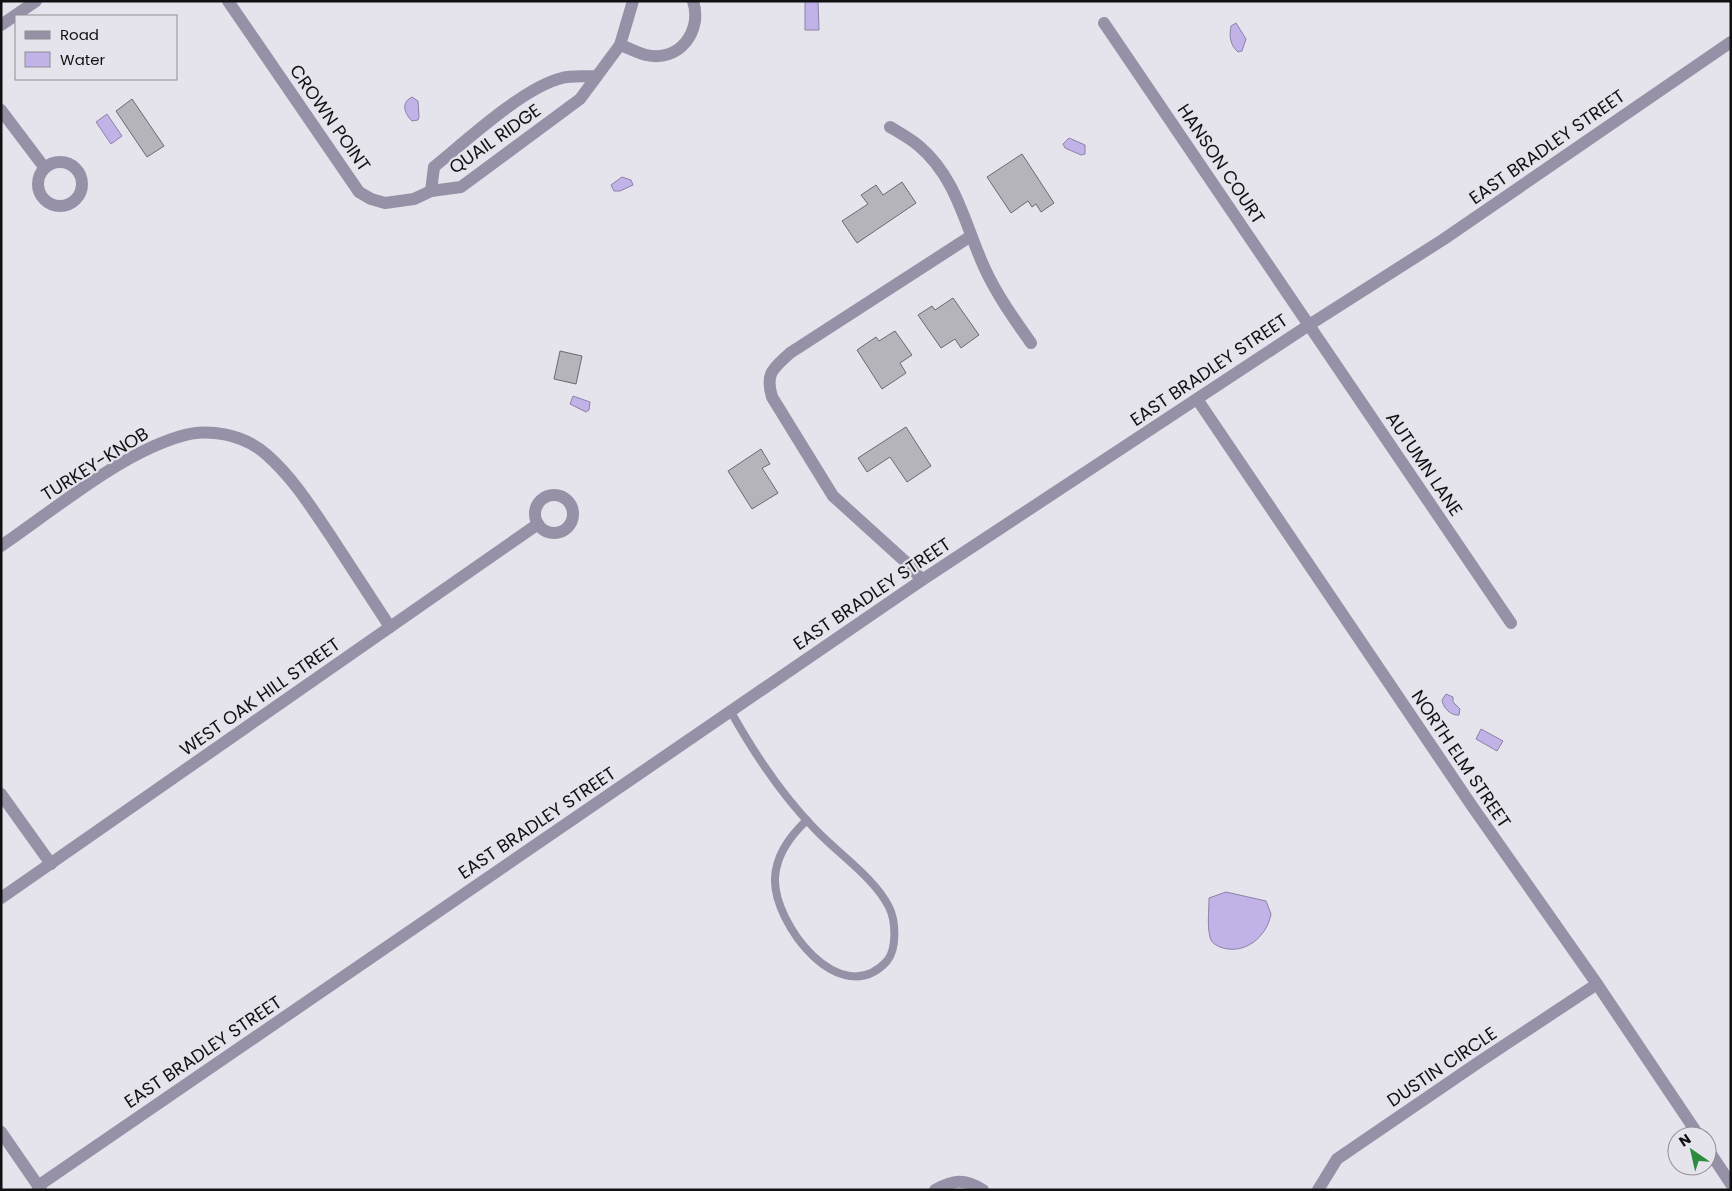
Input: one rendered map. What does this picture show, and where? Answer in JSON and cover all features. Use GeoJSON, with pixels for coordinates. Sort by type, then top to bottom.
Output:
{"type":"FeatureCollection","features":[{"type":"Feature","properties":{"kind":"street"},"geometry":{"type":"LineString","coordinates":[[16,15],[36,1]]}},
{"type":"Feature","properties":{"kind":"street","name":"CROWN POINT"},"geometry":{"type":"LineString","coordinates":[[228,1],[359,192],[371,199],[385,203],[414,199],[431,191]]}},
{"type":"Feature","properties":{"kind":"street","name":"QUAIL RIDGE"},"geometry":{"type":"LineString","coordinates":[[597,76],[563,77],[537,88],[498,115],[434,167],[431,191],[461,188],[580,100],[620,45],[633,1]]}},
{"type":"Feature","properties":{"kind":"street"},"geometry":{"type":"LineString","coordinates":[[620,45],[648,56],[668,55],[682,47],[692,34],[696,12],[693,1]]}},
{"type":"Feature","properties":{"kind":"street"},"geometry":{"type":"LineString","coordinates":[[1,25],[15,15]]}},
{"type":"Feature","properties":{"kind":"street","name":"HANSON COURT"},"geometry":{"type":"LineString","coordinates":[[1104,23],[1308,325]]}},
{"type":"Feature","properties":{"kind":"street","name":"EAST BRADLEY STREET"},"geometry":{"type":"LineString","coordinates":[[40,1188],[922,580],[1308,325],[1444,239],[1731,42]]}},
{"type":"Feature","properties":{"kind":"street"},"geometry":{"type":"LineString","coordinates":[[1,110],[44,167]]}},
{"type":"Feature","properties":{"kind":"street"},"geometry":{"type":"LineString","coordinates":[[890,127],[919,146],[937,165],[954,190],[971,236],[997,294],[1030,343]]}},
{"type":"Feature","properties":{"kind":"street"},"geometry":{"type":"LineString","coordinates":[[922,580],[908,564],[833,496],[772,397],[768,383],[769,375],[790,353],[971,236]]}},
{"type":"Feature","properties":{"kind":"street","name":"AUTUMN LANE"},"geometry":{"type":"LineString","coordinates":[[1308,325],[1511,623]]}},
{"type":"Feature","properties":{"kind":"street","name":"NORTH ELM STREET"},"geometry":{"type":"LineString","coordinates":[[1196,399],[1472,806],[1597,984],[1692,1126]]}},
{"type":"Feature","properties":{"kind":"street","name":"TURKEY-KNOB"},"geometry":{"type":"LineString","coordinates":[[1,546],[88,486],[144,451],[180,436],[210,432],[240,437],[266,453],[297,487],[390,627]]}},
{"type":"Feature","properties":{"kind":"street","name":"WEST OAK HILL STREET"},"geometry":{"type":"LineString","coordinates":[[1,898],[538,524]]}},
{"type":"Feature","properties":{"kind":"street"},"geometry":{"type":"LineString","coordinates":[[1,794],[51,864]]}},
{"type":"Feature","properties":{"kind":"street","name":"DUSTIN CIRCLE"},"geometry":{"type":"LineString","coordinates":[[1318,1190],[1337,1159],[1597,984]]}},
{"type":"Feature","properties":{"kind":"street"},"geometry":{"type":"LineString","coordinates":[[1,1132],[40,1188]]}},
{"type":"Feature","properties":{"kind":"street"},"geometry":{"type":"LineString","coordinates":[[1717,1163],[1731,1184]]}},
{"type":"Feature","properties":{"kind":"street"},"geometry":{"type":"LineString","coordinates":[[935,1190],[950,1181],[962,1182],[983,1190]]}},
{"type":"Feature","properties":{"kind":"lane"},"geometry":{"type":"LineString","coordinates":[[730,712],[749,745],[807,820],[880,891],[890,909],[894,940],[890,958],[882,966],[867,975],[837,974],[825,968],[805,948],[785,918],[774,879],[778,861],[795,831],[807,820]]}},
{"type":"Feature","properties":{"kind":"water"},"geometry":{"type":"Polygon","coordinates":[[[805,1],[818,1],[819,30],[805,30],[805,1]]]}},
{"type":"Feature","properties":{"kind":"water"},"geometry":{"type":"Polygon","coordinates":[[[1236,23],[1246,39],[1242,51],[1238,52],[1233,46],[1230,37],[1231,26],[1236,23]]]}},
{"type":"Feature","properties":{"kind":"water"},"geometry":{"type":"Polygon","coordinates":[[[412,97],[418,101],[419,117],[418,120],[412,121],[407,115],[405,105],[408,99],[412,97]]]}},
{"type":"Feature","properties":{"kind":"water"},"geometry":{"type":"Polygon","coordinates":[[[107,114],[122,136],[111,144],[96,122],[107,114]]]}},
{"type":"Feature","properties":{"kind":"water"},"geometry":{"type":"Polygon","coordinates":[[[1069,138],[1085,145],[1085,154],[1081,155],[1065,148],[1063,144],[1069,138]]]}},
{"type":"Feature","properties":{"kind":"water"},"geometry":{"type":"Polygon","coordinates":[[[622,177],[631,180],[633,185],[620,191],[614,191],[611,185],[622,177]]]}},
{"type":"Feature","properties":{"kind":"water"},"geometry":{"type":"Polygon","coordinates":[[[573,396],[590,402],[589,410],[586,412],[570,404],[573,396]]]}},
{"type":"Feature","properties":{"kind":"water"},"geometry":{"type":"Polygon","coordinates":[[[1446,694],[1453,697],[1453,702],[1460,709],[1459,715],[1450,713],[1444,706],[1442,700],[1446,694]]]}},
{"type":"Feature","properties":{"kind":"water"},"geometry":{"type":"Polygon","coordinates":[[[1481,729],[1503,741],[1497,751],[1476,739],[1481,729]]]}},
{"type":"Feature","properties":{"kind":"water"},"geometry":{"type":"Polygon","coordinates":[[[1226,892],[1266,901],[1271,914],[1265,930],[1246,947],[1229,949],[1220,947],[1211,941],[1208,923],[1209,898],[1226,892]]]}},
{"type":"Feature","properties":{"kind":"building"},"geometry":{"type":"Polygon","coordinates":[[[132,99],[164,146],[147,157],[116,111],[132,99]]]}},
{"type":"Feature","properties":{"kind":"building"},"geometry":{"type":"Polygon","coordinates":[[[1022,154],[1054,203],[1041,212],[1036,204],[1032,207],[1028,201],[1011,213],[987,177],[1022,154]]]}},
{"type":"Feature","properties":{"kind":"building"},"geometry":{"type":"Polygon","coordinates":[[[902,182],[916,203],[857,243],[842,221],[868,204],[861,195],[876,185],[883,195],[902,182]]]}},
{"type":"Feature","properties":{"kind":"building"},"geometry":{"type":"Polygon","coordinates":[[[953,298],[979,335],[961,348],[955,339],[941,348],[918,315],[932,306],[935,310],[953,298]]]}},
{"type":"Feature","properties":{"kind":"building"},"geometry":{"type":"Polygon","coordinates":[[[895,331],[912,355],[900,363],[906,373],[882,389],[857,350],[876,337],[879,341],[895,331]]]}},
{"type":"Feature","properties":{"kind":"building"},"geometry":{"type":"Polygon","coordinates":[[[560,351],[582,356],[576,384],[554,379],[560,351]]]}},
{"type":"Feature","properties":{"kind":"building"},"geometry":{"type":"Polygon","coordinates":[[[906,427],[931,466],[907,482],[890,457],[867,472],[858,458],[906,427]]]}},
{"type":"Feature","properties":{"kind":"building"},"geometry":{"type":"Polygon","coordinates":[[[761,449],[770,464],[762,468],[778,493],[752,509],[728,471],[761,449]]]}}]}
